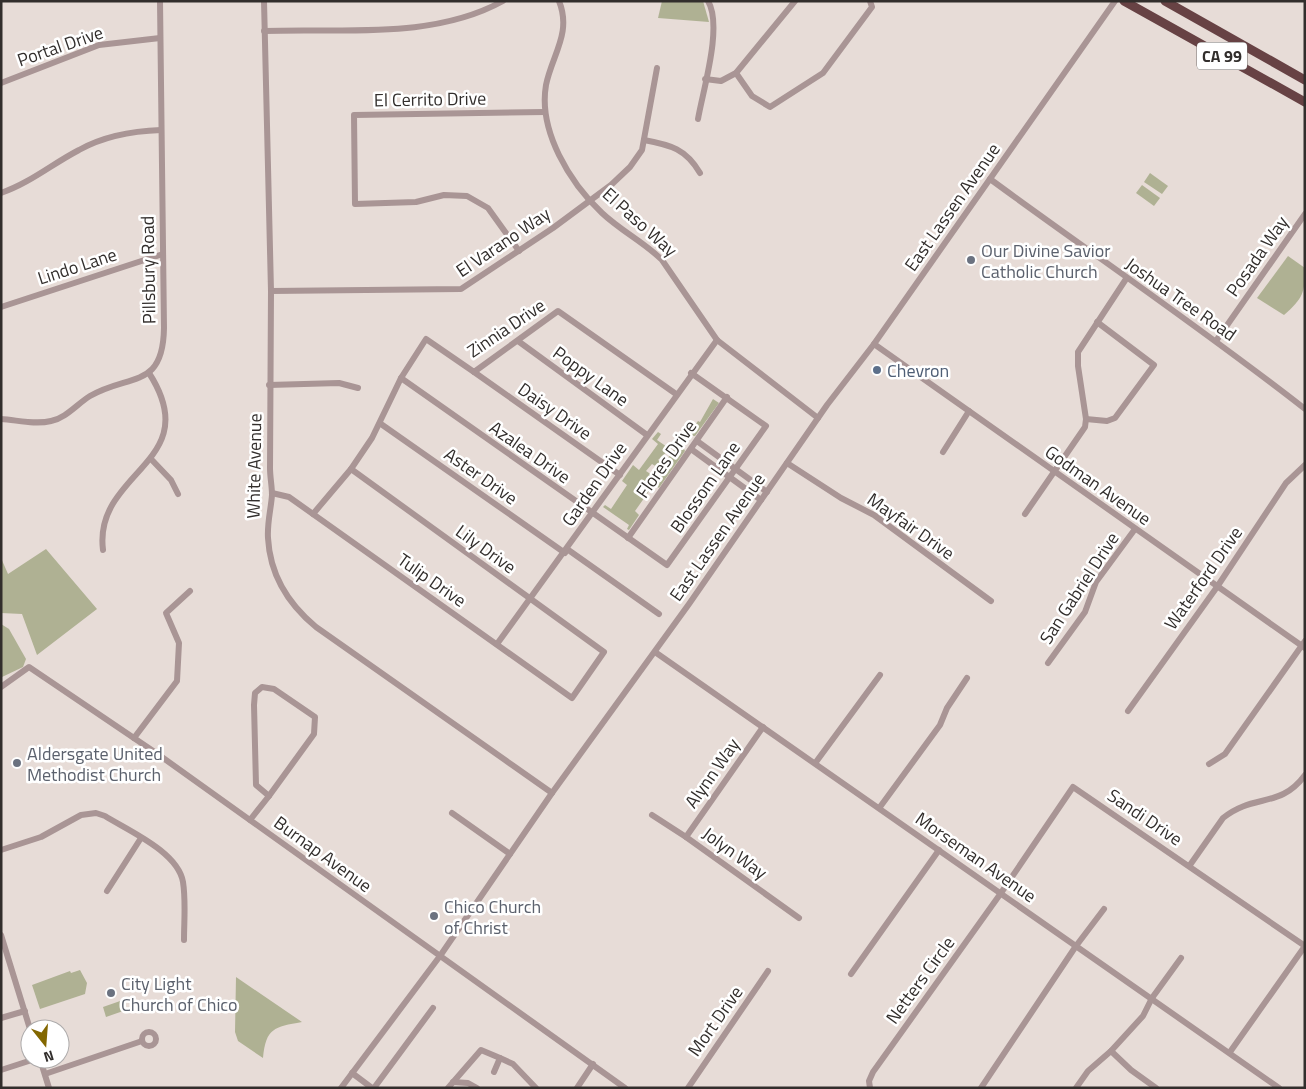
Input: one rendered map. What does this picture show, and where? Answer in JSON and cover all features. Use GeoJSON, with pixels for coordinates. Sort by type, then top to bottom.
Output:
{"type":"FeatureCollection","features":[{"type":"Feature","properties":{"kind":"highway","name":"CA 99"},"geometry":{"type":"LineString","coordinates":[[1124,1],[1305,102]]}},
{"type":"Feature","properties":{"kind":"highway","name":"CA 99"},"geometry":{"type":"LineString","coordinates":[[1165,1],[1305,80]]}},
{"type":"Feature","properties":{"kind":"street","name":"Pillsbury Road"},"geometry":{"type":"LineString","coordinates":[[149,373],[158,360],[163,345],[160,1]]}},
{"type":"Feature","properties":{"kind":"street","name":"White Avenue"},"geometry":{"type":"LineString","coordinates":[[264,1],[270,291],[270,468],[272,493],[268,538],[273,571],[286,597],[297,611],[316,627],[464,733],[552,793]]}},
{"type":"Feature","properties":{"kind":"street"},"geometry":{"type":"LineString","coordinates":[[264,31],[430,26],[477,14],[503,1]]}},
{"type":"Feature","properties":{"kind":"street","name":"El Paso Way"},"geometry":{"type":"LineString","coordinates":[[559,1],[564,22],[563,33],[546,86],[545,112],[556,148],[602,213],[652,249],[662,260],[716,340],[818,418]]}},
{"type":"Feature","properties":{"kind":"street"},"geometry":{"type":"LineString","coordinates":[[698,118],[712,49],[714,26],[708,1]]}},
{"type":"Feature","properties":{"kind":"street"},"geometry":{"type":"LineString","coordinates":[[705,79],[721,81],[736,73],[795,1]]}},
{"type":"Feature","properties":{"kind":"street"},"geometry":{"type":"LineString","coordinates":[[736,73],[752,96],[770,107],[823,72],[872,7],[870,1]]}},
{"type":"Feature","properties":{"kind":"street","name":"East Lassen Avenue"},"geometry":{"type":"LineString","coordinates":[[341,1088],[440,956],[552,793],[655,652],[818,418],[874,344],[1115,1]]}},
{"type":"Feature","properties":{"kind":"street","name":"Portal Drive"},"geometry":{"type":"LineString","coordinates":[[1,83],[99,45],[160,38]]}},
{"type":"Feature","properties":{"kind":"street","name":"El Varano Way"},"geometry":{"type":"LineString","coordinates":[[270,291],[461,289],[591,200],[638,158],[644,140],[657,68]]}},
{"type":"Feature","properties":{"kind":"street","name":"El Cerrito Drive"},"geometry":{"type":"LineString","coordinates":[[519,251],[488,208],[467,196],[444,195],[416,202],[355,204],[354,115],[545,112]]}},
{"type":"Feature","properties":{"kind":"street"},"geometry":{"type":"LineString","coordinates":[[1,193],[26,183],[68,156],[95,143],[124,134],[161,130]]}},
{"type":"Feature","properties":{"kind":"street"},"geometry":{"type":"LineString","coordinates":[[644,140],[660,142],[684,152],[692,159],[700,173]]}},
{"type":"Feature","properties":{"kind":"street","name":"Joshua Tree Road"},"geometry":{"type":"LineString","coordinates":[[990,179],[1126,279],[1216,341],[1305,409]]}},
{"type":"Feature","properties":{"kind":"street","name":"Posada Way"},"geometry":{"type":"LineString","coordinates":[[1216,341],[1305,214]]}},
{"type":"Feature","properties":{"kind":"street","name":"Lindo Lane"},"geometry":{"type":"LineString","coordinates":[[1,306],[163,254]]}},
{"type":"Feature","properties":{"kind":"street"},"geometry":{"type":"LineString","coordinates":[[1025,514],[1085,427],[1086,419],[1078,366],[1078,352],[1126,279]]}},
{"type":"Feature","properties":{"kind":"street","name":"Zinnia Drive"},"geometry":{"type":"LineString","coordinates":[[313,514],[351,469],[381,424],[401,378],[426,338],[474,372],[558,311],[676,394]]}},
{"type":"Feature","properties":{"kind":"street"},"geometry":{"type":"LineString","coordinates":[[1086,419],[1107,421],[1115,418],[1154,365],[1097,322]]}},
{"type":"Feature","properties":{"kind":"street","name":"Garden Drive"},"geometry":{"type":"LineString","coordinates":[[497,644],[566,551],[691,372],[716,340]]}},
{"type":"Feature","properties":{"kind":"street","name":"Poppy Lane"},"geometry":{"type":"LineString","coordinates":[[518,341],[647,435]]}},
{"type":"Feature","properties":{"kind":"street","name":"Godman Avenue"},"geometry":{"type":"LineString","coordinates":[[874,344],[1054,473],[1217,587],[1304,645]]}},
{"type":"Feature","properties":{"kind":"street","name":"Daisy Drive"},"geometry":{"type":"LineString","coordinates":[[474,372],[620,475]]}},
{"type":"Feature","properties":{"kind":"street"},"geometry":{"type":"LineString","coordinates":[[691,372],[727,398]]}},
{"type":"Feature","properties":{"kind":"street"},"geometry":{"type":"LineString","coordinates":[[1,419],[41,423],[51,422],[66,415],[92,395],[149,373],[161,394],[166,416],[162,440],[151,459],[126,485],[107,514],[102,532],[103,550]]}},
{"type":"Feature","properties":{"kind":"street","name":"Azalea Drive"},"geometry":{"type":"LineString","coordinates":[[401,378],[591,514],[667,565]]}},
{"type":"Feature","properties":{"kind":"street"},"geometry":{"type":"LineString","coordinates":[[269,385],[339,383],[358,388]]}},
{"type":"Feature","properties":{"kind":"street","name":"Blossom Lane"},"geometry":{"type":"LineString","coordinates":[[667,565],[766,426],[727,398]]}},
{"type":"Feature","properties":{"kind":"street","name":"Flores Drive"},"geometry":{"type":"LineString","coordinates":[[628,538],[727,398]]}},
{"type":"Feature","properties":{"kind":"street"},"geometry":{"type":"LineString","coordinates":[[943,452],[969,411]]}},
{"type":"Feature","properties":{"kind":"street","name":"Aster Drive"},"geometry":{"type":"LineString","coordinates":[[381,424],[658,614]]}},
{"type":"Feature","properties":{"kind":"street"},"geometry":{"type":"LineString","coordinates":[[697,441],[767,492]]}},
{"type":"Feature","properties":{"kind":"street"},"geometry":{"type":"LineString","coordinates":[[691,449],[761,500]]}},
{"type":"Feature","properties":{"kind":"street"},"geometry":{"type":"LineString","coordinates":[[151,459],[171,480],[178,494]]}},
{"type":"Feature","properties":{"kind":"street","name":"Mayfair Drive"},"geometry":{"type":"LineString","coordinates":[[787,462],[841,498],[874,515],[991,601]]}},
{"type":"Feature","properties":{"kind":"street","name":"Waterford Drive"},"geometry":{"type":"LineString","coordinates":[[1128,711],[1217,587],[1286,483],[1305,465]]}},
{"type":"Feature","properties":{"kind":"street","name":"Lily Drive"},"geometry":{"type":"LineString","coordinates":[[351,469],[604,652],[572,698]]}},
{"type":"Feature","properties":{"kind":"street","name":"Tulip Drive"},"geometry":{"type":"LineString","coordinates":[[272,493],[289,497],[572,698]]}},
{"type":"Feature","properties":{"kind":"street","name":"San Gabriel Drive"},"geometry":{"type":"LineString","coordinates":[[1048,663],[1085,612],[1096,582],[1134,529]]}},
{"type":"Feature","properties":{"kind":"street"},"geometry":{"type":"LineString","coordinates":[[134,738],[177,681],[179,643],[166,613],[190,591]]}},
{"type":"Feature","properties":{"kind":"street"},"geometry":{"type":"LineString","coordinates":[[1209,764],[1225,754],[1304,645]]}},
{"type":"Feature","properties":{"kind":"street","name":"Morseman Avenue"},"geometry":{"type":"LineString","coordinates":[[655,652],[816,762],[1279,1088]]}},
{"type":"Feature","properties":{"kind":"street","name":"Burnap Avenue"},"geometry":{"type":"LineString","coordinates":[[1,687],[29,667],[134,738],[625,1088]]}},
{"type":"Feature","properties":{"kind":"street"},"geometry":{"type":"LineString","coordinates":[[816,762],[880,675]]}},
{"type":"Feature","properties":{"kind":"street"},"geometry":{"type":"LineString","coordinates":[[880,807],[940,725],[947,708],[967,678]]}},
{"type":"Feature","properties":{"kind":"street"},"geometry":{"type":"LineString","coordinates":[[250,820],[269,796],[314,734],[315,717],[274,689],[262,687],[255,693],[254,705],[256,785],[269,796]]}},
{"type":"Feature","properties":{"kind":"street","name":"Alynn Way"},"geometry":{"type":"LineString","coordinates":[[686,837],[763,727]]}},
{"type":"Feature","properties":{"kind":"street"},"geometry":{"type":"LineString","coordinates":[[1190,865],[1223,818],[1230,812],[1248,803],[1284,795],[1295,789],[1305,775]]}},
{"type":"Feature","properties":{"kind":"street","name":"Sandi Drive"},"geometry":{"type":"LineString","coordinates":[[1001,893],[1073,787],[1190,865],[1305,946],[1230,1052]]}},
{"type":"Feature","properties":{"kind":"street"},"geometry":{"type":"LineString","coordinates":[[1,850],[42,837],[89,812],[105,816],[163,853],[178,869],[184,893],[184,940]]}},
{"type":"Feature","properties":{"kind":"street"},"geometry":{"type":"LineString","coordinates":[[452,813],[510,854]]}},
{"type":"Feature","properties":{"kind":"street","name":"Jolyn Way"},"geometry":{"type":"LineString","coordinates":[[652,815],[799,918]]}},
{"type":"Feature","properties":{"kind":"street"},"geometry":{"type":"LineString","coordinates":[[107,891],[141,838]]}},
{"type":"Feature","properties":{"kind":"street"},"geometry":{"type":"LineString","coordinates":[[852,974],[939,850]]}},
{"type":"Feature","properties":{"kind":"street","name":"Netters Circle"},"geometry":{"type":"LineString","coordinates":[[870,1088],[869,1081],[873,1072],[1001,893]]}},
{"type":"Feature","properties":{"kind":"street"},"geometry":{"type":"LineString","coordinates":[[981,1088],[1076,946],[1104,909]]}},
{"type":"Feature","properties":{"kind":"street"},"geometry":{"type":"LineString","coordinates":[[1,935],[27,1019]]}},
{"type":"Feature","properties":{"kind":"street"},"geometry":{"type":"LineString","coordinates":[[1076,1088],[1088,1071],[1111,1051],[1142,1016],[1152,998],[1182,958]]}},
{"type":"Feature","properties":{"kind":"street","name":"Mort Drive"},"geometry":{"type":"LineString","coordinates":[[688,1088],[768,971]]}},
{"type":"Feature","properties":{"kind":"street"},"geometry":{"type":"LineString","coordinates":[[352,1073],[373,1088],[433,1008]]}},
{"type":"Feature","properties":{"kind":"street"},"geometry":{"type":"LineString","coordinates":[[1,1018],[24,1011]]}},
{"type":"Feature","properties":{"kind":"street"},"geometry":{"type":"LineString","coordinates":[[45,1074],[139,1042]]}},
{"type":"Feature","properties":{"kind":"street"},"geometry":{"type":"LineString","coordinates":[[448,1088],[481,1050],[513,1064],[536,1088]]}},
{"type":"Feature","properties":{"kind":"street"},"geometry":{"type":"LineString","coordinates":[[1111,1051],[1131,1070],[1156,1088]]}},
{"type":"Feature","properties":{"kind":"street"},"geometry":{"type":"LineString","coordinates":[[494,1072],[500,1058]]}},
{"type":"Feature","properties":{"kind":"street"},"geometry":{"type":"LineString","coordinates":[[1,1070],[20,1064]]}},
{"type":"Feature","properties":{"kind":"street"},"geometry":{"type":"LineString","coordinates":[[577,1088],[593,1064]]}},
{"type":"Feature","properties":{"kind":"street"},"geometry":{"type":"LineString","coordinates":[[43,1069],[50,1088]]}},
{"type":"Feature","properties":{"kind":"street"},"geometry":{"type":"LineString","coordinates":[[453,1082],[468,1083],[477,1088]]}},
{"type":"Feature","properties":{"kind":"green space"},"geometry":{"type":"Polygon","coordinates":[[[662,1],[703,1],[709,22],[658,18],[662,1]]]}},
{"type":"Feature","properties":{"kind":"green space"},"geometry":{"type":"Polygon","coordinates":[[[1150,173],[1168,186],[1162,194],[1144,182],[1150,173]]]}},
{"type":"Feature","properties":{"kind":"green space"},"geometry":{"type":"Polygon","coordinates":[[[1142,185],[1160,198],[1154,206],[1136,193],[1142,185]]]}},
{"type":"Feature","properties":{"kind":"green space"},"geometry":{"type":"Polygon","coordinates":[[[1288,256],[1305,268],[1305,276],[1302,294],[1284,315],[1257,298],[1288,256]]]}},
{"type":"Feature","properties":{"kind":"green space"},"geometry":{"type":"Polygon","coordinates":[[[713,399],[719,403],[695,436],[684,435],[690,427],[693,428],[698,421],[700,422],[713,399]]]}},
{"type":"Feature","properties":{"kind":"green space"},"geometry":{"type":"Polygon","coordinates":[[[658,432],[661,434],[657,440],[670,449],[658,460],[661,462],[657,467],[652,464],[646,471],[652,475],[652,487],[635,511],[639,515],[629,530],[627,529],[629,525],[603,507],[605,505],[611,509],[627,485],[622,481],[633,465],[639,470],[658,444],[652,439],[658,432]]]}},
{"type":"Feature","properties":{"kind":"green space"},"geometry":{"type":"Polygon","coordinates":[[[680,441],[685,451],[659,488],[655,485],[654,478],[680,441]]]}},
{"type":"Feature","properties":{"kind":"green space"},"geometry":{"type":"Polygon","coordinates":[[[46,549],[97,609],[37,655],[22,614],[1,613],[1,558],[8,574],[46,549]]]}},
{"type":"Feature","properties":{"kind":"green space"},"geometry":{"type":"Polygon","coordinates":[[[1,624],[9,629],[26,659],[23,667],[2,677],[1,624]]]}},
{"type":"Feature","properties":{"kind":"green space"},"geometry":{"type":"Polygon","coordinates":[[[80,970],[87,983],[85,994],[40,1009],[32,985],[70,971],[71,973],[80,970]]]}},
{"type":"Feature","properties":{"kind":"green space"},"geometry":{"type":"Polygon","coordinates":[[[236,977],[302,1022],[273,1031],[266,1040],[263,1058],[238,1041],[235,1032],[236,977]]]}},
{"type":"Feature","properties":{"kind":"green space"},"geometry":{"type":"Polygon","coordinates":[[[123,1000],[126,1010],[106,1017],[103,1007],[123,1000]]]}},
{"type":"Feature","properties":{"kind":"place","name":"Our Divine Savior Catholic Church"},"geometry":{"type":"Point","coordinates":[971,260]}},
{"type":"Feature","properties":{"kind":"place","name":"Chevron"},"geometry":{"type":"Point","coordinates":[877,370]}},
{"type":"Feature","properties":{"kind":"place","name":"Aldersgate United Methodist Church"},"geometry":{"type":"Point","coordinates":[17,763]}},
{"type":"Feature","properties":{"kind":"place","name":"Chico Church of Christ"},"geometry":{"type":"Point","coordinates":[434,916]}},
{"type":"Feature","properties":{"kind":"place","name":"City Light Church of Chico"},"geometry":{"type":"Point","coordinates":[111,993]}}]}
